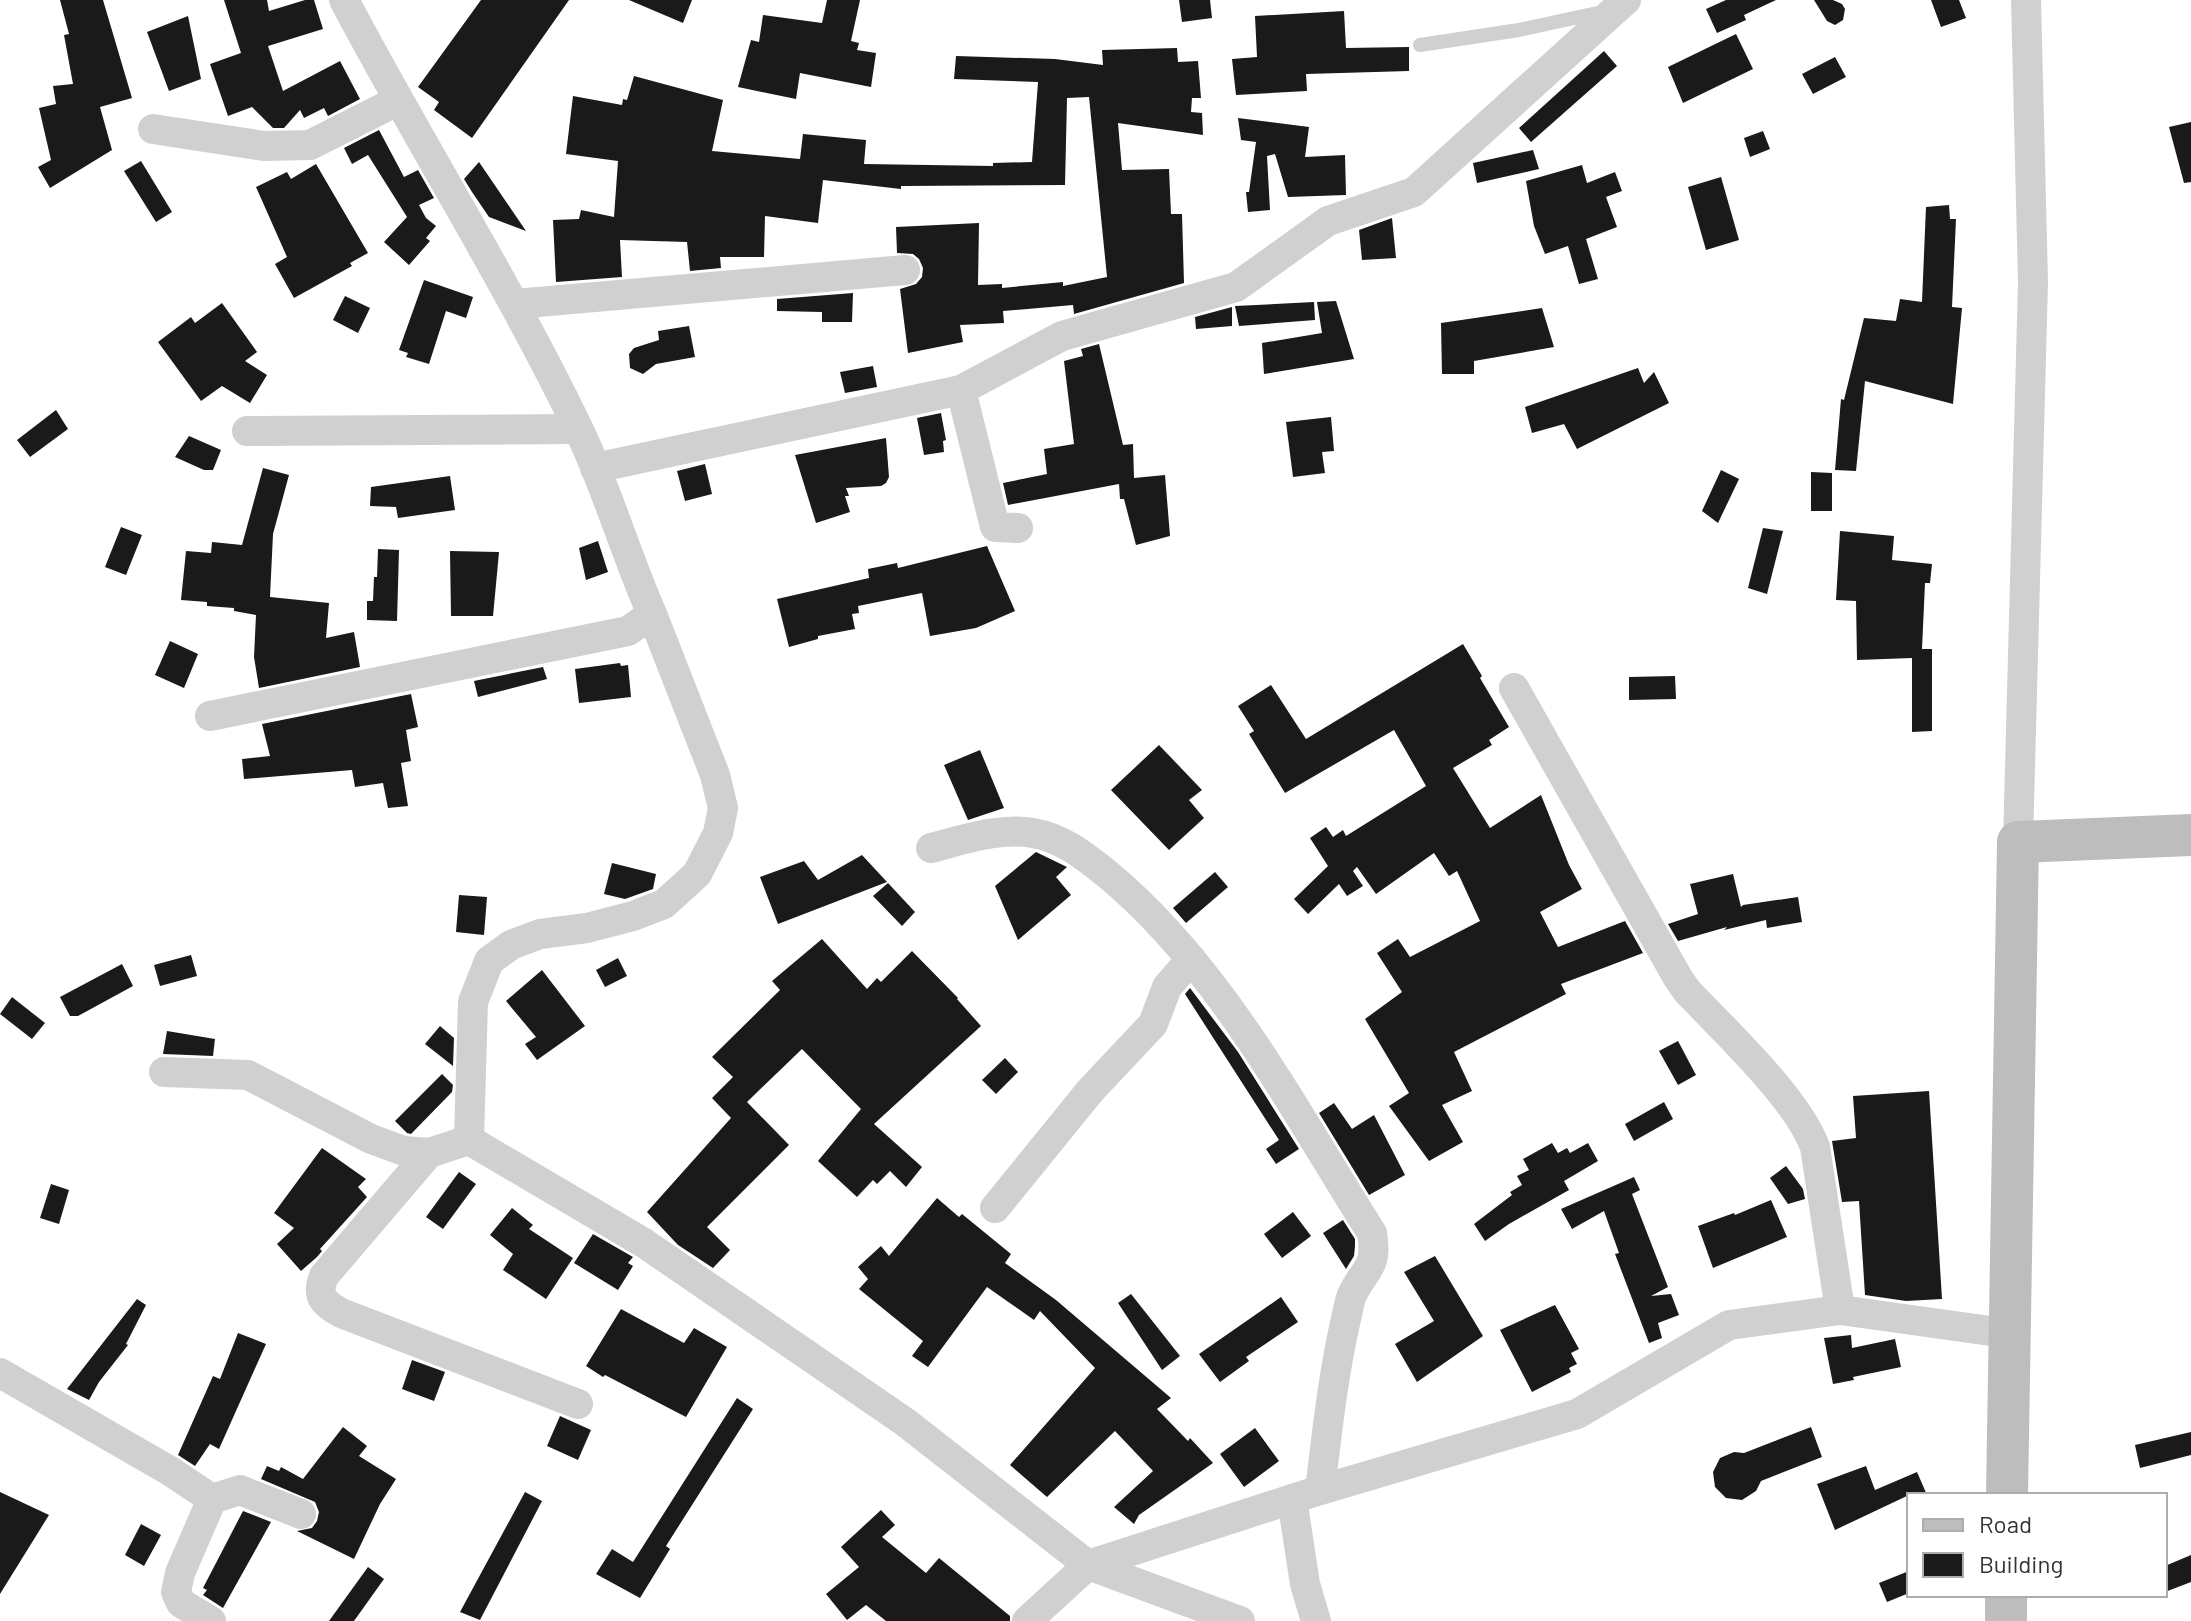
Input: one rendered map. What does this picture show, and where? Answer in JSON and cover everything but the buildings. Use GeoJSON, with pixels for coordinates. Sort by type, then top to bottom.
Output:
{"type":"FeatureCollection","features":[{"type":"Feature","properties":{"kind":"street"},"geometry":{"type":"LineString","coordinates":[[344,0],[397,101],[515,304],[578,429],[715,775],[723,808],[718,833],[697,874],[664,904],[587,928],[540,934],[511,945],[489,961],[473,1002],[469,1140]]}},
{"type":"Feature","properties":{"kind":"street"},"geometry":{"type":"LineString","coordinates":[[2007,1493],[2018,842],[2033,282],[2026,0]]}},
{"type":"Feature","properties":{"kind":"street"},"geometry":{"type":"LineString","coordinates":[[595,468],[961,390],[1062,336],[1236,287],[1328,221],[1414,192],[1622,4]]}},
{"type":"Feature","properties":{"kind":"street"},"geometry":{"type":"LineString","coordinates":[[153,129],[264,146],[310,145],[397,101]]}},
{"type":"Feature","properties":{"kind":"street"},"geometry":{"type":"LineString","coordinates":[[515,304],[905,270]]}},
{"type":"Feature","properties":{"kind":"street"},"geometry":{"type":"LineString","coordinates":[[961,390],[995,527],[1018,528]]}},
{"type":"Feature","properties":{"kind":"street"},"geometry":{"type":"LineString","coordinates":[[247,431],[578,429]]}},
{"type":"Feature","properties":{"kind":"street"},"geometry":{"type":"LineString","coordinates":[[210,716],[628,631],[652,614]]}},
{"type":"Feature","properties":{"kind":"street"},"geometry":{"type":"LineString","coordinates":[[1514,688],[1678,978],[1775,1086],[1807,1129],[1815,1147],[1840,1310]]}},
{"type":"Feature","properties":{"kind":"street"},"geometry":{"type":"LineString","coordinates":[[931,848],[993,834],[1032,832],[1072,846],[1131,894],[1191,959],[1233,1013],[1372,1233],[1375,1253],[1368,1273],[1352,1295],[1328,1420],[1306,1494],[1305,1584],[1316,1621]]}},
{"type":"Feature","properties":{"kind":"street"},"geometry":{"type":"LineString","coordinates":[[2018,842],[2191,835]]}},
{"type":"Feature","properties":{"kind":"street"},"geometry":{"type":"LineString","coordinates":[[995,1208],[1090,1091],[1153,1024],[1167,987],[1191,959]]}},
{"type":"Feature","properties":{"kind":"street"},"geometry":{"type":"LineString","coordinates":[[164,1072],[248,1075],[371,1139],[404,1151],[429,1153],[469,1140],[644,1243],[905,1422],[1088,1565],[1240,1621]]}},
{"type":"Feature","properties":{"kind":"street"},"geometry":{"type":"LineString","coordinates":[[429,1153],[324,1276],[320,1296],[325,1304],[341,1313],[578,1404]]}},
{"type":"Feature","properties":{"kind":"street"},"geometry":{"type":"LineString","coordinates":[[1027,1621],[1088,1565],[1306,1494],[1577,1414],[1729,1325],[1840,1310],[2012,1334]]}},
{"type":"Feature","properties":{"kind":"street"},"geometry":{"type":"LineString","coordinates":[[0,1373],[170,1471],[212,1499]]}},
{"type":"Feature","properties":{"kind":"street"},"geometry":{"type":"LineString","coordinates":[[212,1499],[240,1490],[301,1514]]}},
{"type":"Feature","properties":{"kind":"street"},"geometry":{"type":"LineString","coordinates":[[211,1621],[181,1603],[176,1592],[180,1573],[212,1499]]}},
{"type":"Feature","properties":{"kind":"street"},"geometry":{"type":"LineString","coordinates":[[2006,1597],[2006,1621]]}},
{"type":"Feature","properties":{"kind":"lane"},"geometry":{"type":"LineString","coordinates":[[1420,45],[1519,30],[1622,4]]}}]}
